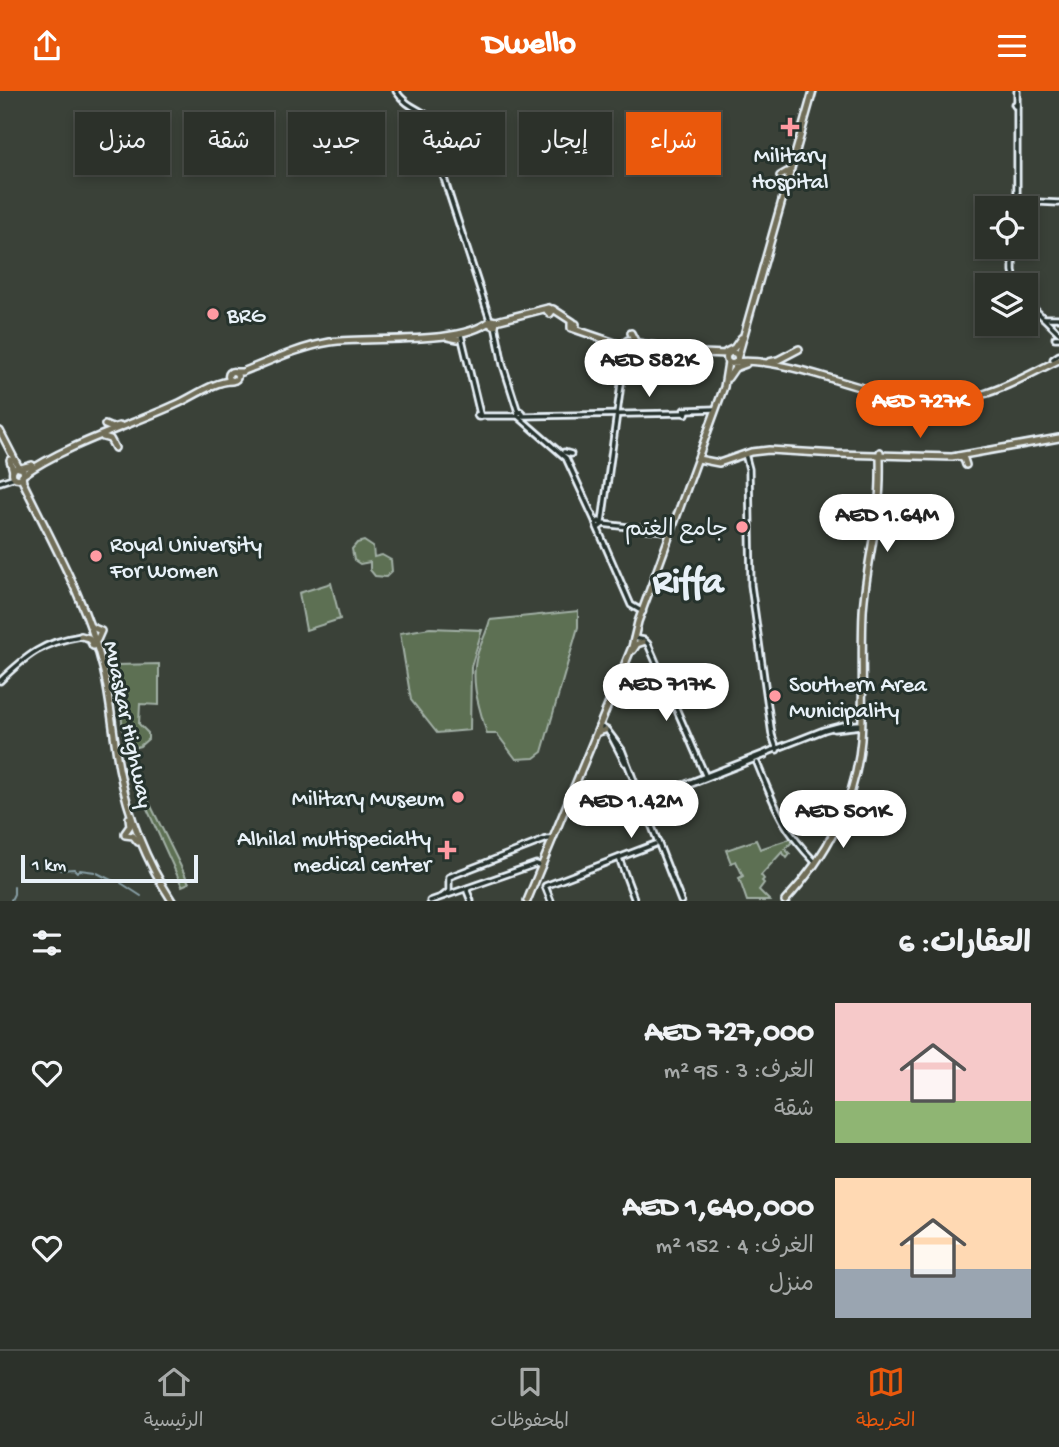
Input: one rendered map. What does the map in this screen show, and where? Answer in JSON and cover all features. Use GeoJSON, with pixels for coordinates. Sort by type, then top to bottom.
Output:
{"type":"FeatureCollection","features":[{"type":"Feature","properties":{"kind":"main road"},"geometry":{"type":"LineString","coordinates":[[528,901],[638,639],[641,609],[704,456],[764,258],[783,178],[811,91]]}},
{"type":"Feature","properties":{"kind":"main road"},"geometry":{"type":"LineString","coordinates":[[528,901],[601,728],[607,706],[638,639],[641,609],[702,459],[727,371],[741,338],[811,91]]}},
{"type":"Feature","properties":{"kind":"main road"},"geometry":{"type":"LineString","coordinates":[[781,200],[783,178]]}},
{"type":"Feature","properties":{"kind":"main road"},"geometry":{"type":"LineString","coordinates":[[20,468],[31,468],[242,372],[332,342],[457,333],[550,311],[574,326],[628,345],[766,363]]}},
{"type":"Feature","properties":{"kind":"main road"},"geometry":{"type":"LineString","coordinates":[[233,376],[332,345],[459,337],[493,323]]}},
{"type":"Feature","properties":{"kind":"main road"},"geometry":{"type":"LineString","coordinates":[[631,333],[633,341],[642,345]]}},
{"type":"Feature","properties":{"kind":"main road"},"geometry":{"type":"LineString","coordinates":[[717,356],[732,349],[741,338]]}},
{"type":"Feature","properties":{"kind":"main road"},"geometry":{"type":"LineString","coordinates":[[628,345],[717,356],[726,363],[727,371]]}},
{"type":"Feature","properties":{"kind":"main road"},"geometry":{"type":"LineString","coordinates":[[728,378],[738,366],[766,363],[794,350]]}},
{"type":"Feature","properties":{"kind":"main road"},"geometry":{"type":"LineString","coordinates":[[279,361],[278,359],[285,356]]}},
{"type":"Feature","properties":{"kind":"main road"},"geometry":{"type":"LineString","coordinates":[[733,357],[801,367],[864,385],[943,397],[968,395],[993,388],[1058,358]]}},
{"type":"Feature","properties":{"kind":"main road"},"geometry":{"type":"LineString","coordinates":[[101,434],[105,429],[104,424],[112,428],[121,427]]}},
{"type":"Feature","properties":{"kind":"main road"},"geometry":{"type":"LineString","coordinates":[[17,475],[121,427]]}},
{"type":"Feature","properties":{"kind":"main road"},"geometry":{"type":"LineString","coordinates":[[94,440],[108,438],[116,447],[116,434],[121,427]]}},
{"type":"Feature","properties":{"kind":"main road"},"geometry":{"type":"LineString","coordinates":[[0,431],[20,468]]}},
{"type":"Feature","properties":{"kind":"main road"},"geometry":{"type":"LineString","coordinates":[[702,459],[720,463],[745,453],[778,450],[878,456],[960,453],[1058,438]]}},
{"type":"Feature","properties":{"kind":"main road"},"geometry":{"type":"LineString","coordinates":[[0,439],[17,475]]}},
{"type":"Feature","properties":{"kind":"main road"},"geometry":{"type":"LineString","coordinates":[[702,459],[722,460],[769,447],[884,457],[960,453],[968,460]]}},
{"type":"Feature","properties":{"kind":"main road"},"geometry":{"type":"LineString","coordinates":[[968,460],[995,448]]}},
{"type":"Feature","properties":{"kind":"main road"},"geometry":{"type":"LineString","coordinates":[[749,466],[750,455],[756,451]]}},
{"type":"Feature","properties":{"kind":"main road"},"geometry":{"type":"LineString","coordinates":[[960,453],[968,460]]}},
{"type":"Feature","properties":{"kind":"main road"},"geometry":{"type":"LineString","coordinates":[[787,901],[844,824],[860,765],[866,608],[880,497],[881,456]]}},
{"type":"Feature","properties":{"kind":"main road"},"geometry":{"type":"LineString","coordinates":[[12,457],[21,465],[31,468]]}},
{"type":"Feature","properties":{"kind":"main road"},"geometry":{"type":"LineString","coordinates":[[738,457],[743,457],[749,466]]}},
{"type":"Feature","properties":{"kind":"main road"},"geometry":{"type":"LineString","coordinates":[[17,475],[20,468]]}},
{"type":"Feature","properties":{"kind":"main road"},"geometry":{"type":"LineString","coordinates":[[27,489],[24,479],[31,468]]}},
{"type":"Feature","properties":{"kind":"main road","name":"Muaskar Highway"},"geometry":{"type":"LineString","coordinates":[[17,475],[27,489],[89,624],[105,690],[117,770],[131,818],[138,828],[140,843],[163,891],[171,901]]}},
{"type":"Feature","properties":{"kind":"main road","name":"Muaskar Highway"},"geometry":{"type":"LineString","coordinates":[[17,475],[92,634]]}},
{"type":"Feature","properties":{"kind":"main road"},"geometry":{"type":"LineString","coordinates":[[844,824],[858,765],[863,725],[862,607],[880,497]]}},
{"type":"Feature","properties":{"kind":"main road"},"geometry":{"type":"LineString","coordinates":[[84,617],[86,630],[81,635],[89,638],[97,650]]}},
{"type":"Feature","properties":{"kind":"main road"},"geometry":{"type":"LineString","coordinates":[[89,624],[101,632],[97,636],[97,650]]}},
{"type":"Feature","properties":{"kind":"main road"},"geometry":{"type":"LineString","coordinates":[[863,633],[866,657]]}},
{"type":"Feature","properties":{"kind":"main road"},"geometry":{"type":"LineString","coordinates":[[861,737],[859,730],[853,725],[862,715]]}},
{"type":"Feature","properties":{"kind":"main road"},"geometry":{"type":"LineString","coordinates":[[588,754],[584,746],[601,728]]}},
{"type":"Feature","properties":{"kind":"main road"},"geometry":{"type":"LineString","coordinates":[[815,862],[835,832],[849,799]]}},
{"type":"Feature","properties":{"kind":"main road"},"geometry":{"type":"LineString","coordinates":[[131,818],[125,834],[133,836],[140,843]]}},
{"type":"Feature","properties":{"kind":"main road"},"geometry":{"type":"LineString","coordinates":[[138,828],[140,843]]}},
{"type":"Feature","properties":{"kind":"main road","name":"Muaskar Highway"},"geometry":{"type":"LineString","coordinates":[[140,843],[171,901]]}},
{"type":"Feature","properties":{"kind":"street"},"geometry":{"type":"LineString","coordinates":[[396,91],[407,105],[422,112]]}},
{"type":"Feature","properties":{"kind":"street"},"geometry":{"type":"LineString","coordinates":[[1016,91],[1016,196]]}},
{"type":"Feature","properties":{"kind":"street"},"geometry":{"type":"LineString","coordinates":[[441,175],[493,323],[502,364],[520,414],[571,462],[600,524],[607,547],[641,609]]}},
{"type":"Feature","properties":{"kind":"street"},"geometry":{"type":"LineString","coordinates":[[1038,203],[1059,203]]}},
{"type":"Feature","properties":{"kind":"street"},"geometry":{"type":"LineString","coordinates":[[1038,312],[1058,336]]}},
{"type":"Feature","properties":{"kind":"street"},"geometry":{"type":"LineString","coordinates":[[1038,313],[1051,326]]}},
{"type":"Feature","properties":{"kind":"street"},"geometry":{"type":"LineString","coordinates":[[1043,317],[1059,319]]}},
{"type":"Feature","properties":{"kind":"street"},"geometry":{"type":"LineString","coordinates":[[1051,326],[1059,319]]}},
{"type":"Feature","properties":{"kind":"street"},"geometry":{"type":"LineString","coordinates":[[459,337],[480,415],[685,412],[712,412],[714,415]]}},
{"type":"Feature","properties":{"kind":"street"},"geometry":{"type":"LineString","coordinates":[[600,524],[628,345]]}},
{"type":"Feature","properties":{"kind":"street"},"geometry":{"type":"LineString","coordinates":[[685,412],[712,411],[717,407]]}},
{"type":"Feature","properties":{"kind":"street"},"geometry":{"type":"LineString","coordinates":[[520,414],[617,413]]}},
{"type":"Feature","properties":{"kind":"street"},"geometry":{"type":"LineString","coordinates":[[520,414],[565,457],[600,524]]}},
{"type":"Feature","properties":{"kind":"street"},"geometry":{"type":"LineString","coordinates":[[526,422],[530,415]]}},
{"type":"Feature","properties":{"kind":"street"},"geometry":{"type":"LineString","coordinates":[[564,453],[571,454],[571,462]]}},
{"type":"Feature","properties":{"kind":"street"},"geometry":{"type":"LineString","coordinates":[[745,453],[749,466],[752,571],[775,740],[768,751]]}},
{"type":"Feature","properties":{"kind":"street"},"geometry":{"type":"LineString","coordinates":[[749,466],[748,533],[751,585],[767,712],[778,749]]}},
{"type":"Feature","properties":{"kind":"street"},"geometry":{"type":"LineString","coordinates":[[0,482],[17,475]]}},
{"type":"Feature","properties":{"kind":"street"},"geometry":{"type":"LineString","coordinates":[[600,524],[664,531],[672,529]]}},
{"type":"Feature","properties":{"kind":"street"},"geometry":{"type":"LineString","coordinates":[[600,524],[665,532],[670,536]]}},
{"type":"Feature","properties":{"kind":"street"},"geometry":{"type":"LineString","coordinates":[[758,632],[755,638],[760,644]]}},
{"type":"Feature","properties":{"kind":"street"},"geometry":{"type":"LineString","coordinates":[[0,680],[39,646],[58,638],[92,634]]}},
{"type":"Feature","properties":{"kind":"street"},"geometry":{"type":"LineString","coordinates":[[638,639],[647,643],[703,776]]}},
{"type":"Feature","properties":{"kind":"street"},"geometry":{"type":"LineString","coordinates":[[827,729],[832,724],[840,726]]}},
{"type":"Feature","properties":{"kind":"street"},"geometry":{"type":"LineString","coordinates":[[641,802],[703,776],[825,732],[853,725]]}},
{"type":"Feature","properties":{"kind":"street"},"geometry":{"type":"LineString","coordinates":[[703,776],[827,729],[863,725]]}},
{"type":"Feature","properties":{"kind":"street"},"geometry":{"type":"LineString","coordinates":[[601,728],[621,747],[655,844],[679,901]]}},
{"type":"Feature","properties":{"kind":"street"},"geometry":{"type":"LineString","coordinates":[[601,728],[620,751],[679,901]]}},
{"type":"Feature","properties":{"kind":"street"},"geometry":{"type":"LineString","coordinates":[[775,740],[780,744],[791,743]]}},
{"type":"Feature","properties":{"kind":"street"},"geometry":{"type":"LineString","coordinates":[[757,763],[763,755]]}},
{"type":"Feature","properties":{"kind":"street"},"geometry":{"type":"LineString","coordinates":[[745,762],[754,760],[757,763],[777,812],[796,844],[815,862]]}},
{"type":"Feature","properties":{"kind":"street"},"geometry":{"type":"LineString","coordinates":[[638,791],[642,798],[648,800]]}},
{"type":"Feature","properties":{"kind":"street"},"geometry":{"type":"LineString","coordinates":[[645,811],[648,800]]}},
{"type":"Feature","properties":{"kind":"street"},"geometry":{"type":"LineString","coordinates":[[443,896],[449,889],[448,880],[462,870],[553,838]]}},
{"type":"Feature","properties":{"kind":"street"},"geometry":{"type":"LineString","coordinates":[[551,901],[545,887],[655,844]]}},
{"type":"Feature","properties":{"kind":"street"},"geometry":{"type":"LineString","coordinates":[[619,859],[635,901]]}},
{"type":"Feature","properties":{"kind":"street"},"geometry":{"type":"LineString","coordinates":[[430,901],[530,866],[542,866]]}},
{"type":"Feature","properties":{"kind":"street"},"geometry":{"type":"LineString","coordinates":[[449,889],[456,892]]}},
{"type":"Feature","properties":{"kind":"street"},"geometry":{"type":"LineString","coordinates":[[466,889],[470,901]]}},
{"type":"Feature","properties":{"kind":"green space"},"geometry":{"type":"Polygon","coordinates":[[[364,541],[373,547],[374,557],[382,555],[391,560],[392,571],[386,577],[375,576],[370,570],[370,562],[360,564],[354,560],[352,549],[357,543],[364,541]]]}},
{"type":"Feature","properties":{"kind":"green space"},"geometry":{"type":"Polygon","coordinates":[[[331,583],[340,619],[306,630],[299,593],[331,583]]]}},
{"type":"Feature","properties":{"kind":"green space"},"geometry":{"type":"Polygon","coordinates":[[[578,611],[578,627],[542,752],[534,758],[516,759],[497,734],[487,734],[476,693],[475,662],[490,620],[578,611]]]}},
{"type":"Feature","properties":{"kind":"green space"},"geometry":{"type":"Polygon","coordinates":[[[430,628],[482,630],[471,667],[470,730],[437,733],[411,700],[400,633],[430,628]]]}},
{"type":"Feature","properties":{"kind":"green space"},"geometry":{"type":"Polygon","coordinates":[[[159,664],[159,705],[140,704],[139,724],[148,733],[148,739],[140,746],[125,750],[116,665],[159,664]]]}},
{"type":"Feature","properties":{"kind":"green space"},"geometry":{"type":"Polygon","coordinates":[[[148,800],[189,883],[182,886],[144,802],[148,800]]]}},
{"type":"Feature","properties":{"kind":"green space"},"geometry":{"type":"Polygon","coordinates":[[[790,839],[792,842],[785,849],[790,854],[787,858],[782,852],[761,875],[764,883],[759,890],[770,901],[747,901],[739,878],[743,876],[736,861],[731,863],[726,850],[756,840],[760,849],[790,839]]]}},
{"type":"Feature","properties":{"kind":"waterway"},"geometry":{"type":"LineString","coordinates":[[60,870],[95,872]]}},
{"type":"Feature","properties":{"kind":"waterway"},"geometry":{"type":"LineString","coordinates":[[97,873],[113,881]]}},
{"type":"Feature","properties":{"kind":"waterway"},"geometry":{"type":"LineString","coordinates":[[121,883],[141,896]]}},
{"type":"Feature","properties":{"kind":"waterway"},"geometry":{"type":"LineString","coordinates":[[11,900],[14,887]]}},
{"type":"Feature","properties":{"kind":"place","name":"Military Hospital"},"geometry":{"type":"Point","coordinates":[790,127]}},
{"type":"Feature","properties":{"kind":"place","name":"BRG"},"geometry":{"type":"Point","coordinates":[213,314]}},
{"type":"Feature","properties":{"kind":"place","name":"جامع الغتم"},"geometry":{"type":"Point","coordinates":[742,527]}},
{"type":"Feature","properties":{"kind":"place","name":"Royal University For Women"},"geometry":{"type":"Point","coordinates":[96,556]}},
{"type":"Feature","properties":{"kind":"place","name":"Southern Area Municipality"},"geometry":{"type":"Point","coordinates":[775,696]}},
{"type":"Feature","properties":{"kind":"place","name":"Military Museum"},"geometry":{"type":"Point","coordinates":[458,797]}},
{"type":"Feature","properties":{"kind":"place","name":"Alhilal multispecialty medical center"},"geometry":{"type":"Point","coordinates":[447,850]}},
{"type":"Feature","properties":{"kind":"district","name":"Riffa"},"geometry":{"type":"Point","coordinates":[688,578]}}]}
